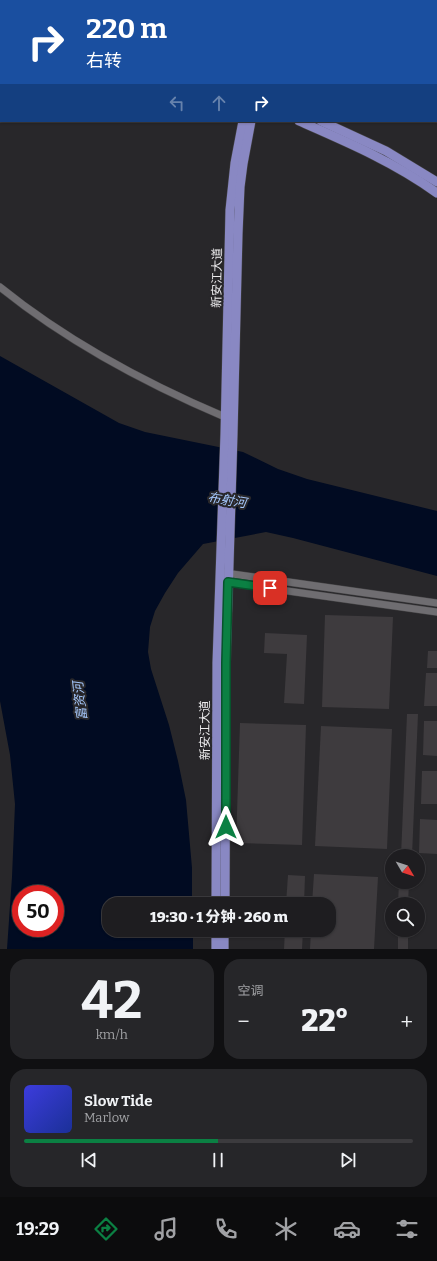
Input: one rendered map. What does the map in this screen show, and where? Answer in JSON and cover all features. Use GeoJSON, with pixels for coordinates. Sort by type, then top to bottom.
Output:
{"type":"FeatureCollection","features":[{"type":"Feature","properties":{"kind":"main road","name":"新安江大道"},"geometry":{"type":"LineString","coordinates":[[229,437],[225,417],[230,210],[235,163],[243,122]]}},
{"type":"Feature","properties":{"kind":"main road","name":"新安江大道"},"geometry":{"type":"LineString","coordinates":[[216,897],[217,663],[225,557],[239,210],[243,164],[251,122]]}},
{"type":"Feature","properties":{"kind":"main road"},"geometry":{"type":"LineString","coordinates":[[301,122],[382,159],[437,193]]}},
{"type":"Feature","properties":{"kind":"main road"},"geometry":{"type":"LineString","coordinates":[[323,122],[386,151],[437,182]]}},
{"type":"Feature","properties":{"kind":"main road","name":"新安江大道"},"geometry":{"type":"LineString","coordinates":[[224,577],[226,663],[224,897]]}},
{"type":"Feature","properties":{"kind":"main road"},"geometry":{"type":"LineString","coordinates":[[216,937],[216,949]]}},
{"type":"Feature","properties":{"kind":"main road"},"geometry":{"type":"LineString","coordinates":[[224,937],[224,949]]}},
{"type":"Feature","properties":{"kind":"street"},"geometry":{"type":"LineString","coordinates":[[0,286],[52,325],[112,362],[170,392],[225,417]]}},
{"type":"Feature","properties":{"kind":"street"},"geometry":{"type":"LineString","coordinates":[[224,577],[437,603]]}},
{"type":"Feature","properties":{"kind":"street"},"geometry":{"type":"LineString","coordinates":[[224,577],[437,612]]}},
{"type":"Feature","properties":{"kind":"water"},"geometry":{"type":"Polygon","coordinates":[[[0,356],[119,423],[145,432],[243,452],[278,469],[307,479],[437,511],[437,576],[266,532],[203,544],[178,573],[165,593],[155,611],[150,627],[148,652],[151,669],[169,725],[186,800],[192,868],[192,897],[102,897],[102,937],[193,937],[193,949],[7,949],[15,804],[10,755],[0,701],[0,356]]]}},
{"type":"Feature","properties":{"kind":"building"},"geometry":{"type":"Polygon","coordinates":[[[325,615],[393,617],[389,709],[322,707],[325,615]]]}},
{"type":"Feature","properties":{"kind":"building"},"geometry":{"type":"Polygon","coordinates":[[[265,633],[307,635],[304,704],[284,703],[287,654],[264,653],[265,633]]]}},
{"type":"Feature","properties":{"kind":"building"},"geometry":{"type":"Polygon","coordinates":[[[428,651],[437,651],[437,668],[427,668],[428,651]]]}},
{"type":"Feature","properties":{"kind":"building"},"geometry":{"type":"Polygon","coordinates":[[[426,673],[437,673],[437,706],[424,706],[426,673]]]}},
{"type":"Feature","properties":{"kind":"building"},"geometry":{"type":"Polygon","coordinates":[[[407,714],[418,714],[412,849],[401,849],[407,714]]]}},
{"type":"Feature","properties":{"kind":"building"},"geometry":{"type":"Polygon","coordinates":[[[424,721],[437,721],[437,756],[423,755],[424,721]]]}},
{"type":"Feature","properties":{"kind":"building"},"geometry":{"type":"Polygon","coordinates":[[[240,723],[306,725],[302,845],[236,843],[240,723]]]}},
{"type":"Feature","properties":{"kind":"building"},"geometry":{"type":"Polygon","coordinates":[[[321,726],[392,729],[387,849],[315,846],[321,726]]]}},
{"type":"Feature","properties":{"kind":"building"},"geometry":{"type":"Polygon","coordinates":[[[422,771],[437,771],[437,804],[421,804],[422,771]]]}},
{"type":"Feature","properties":{"kind":"building"},"geometry":{"type":"Polygon","coordinates":[[[420,819],[437,820],[437,854],[425,853],[425,849],[419,849],[420,819]]]}},
{"type":"Feature","properties":{"kind":"building"},"geometry":{"type":"Polygon","coordinates":[[[314,874],[378,877],[374,949],[310,949],[311,937],[336,937],[336,897],[312,897],[314,874]]]}},
{"type":"Feature","properties":{"kind":"building"},"geometry":{"type":"Polygon","coordinates":[[[288,875],[305,876],[304,897],[286,897],[288,875]]]}},
{"type":"Feature","properties":{"kind":"building"},"geometry":{"type":"Polygon","coordinates":[[[399,889],[409,889],[408,897],[398,897],[399,889]]]}},
{"type":"Feature","properties":{"kind":"building"},"geometry":{"type":"Polygon","coordinates":[[[285,937],[303,937],[302,949],[284,949],[285,937]]]}},
{"type":"Feature","properties":{"kind":"building"},"geometry":{"type":"Polygon","coordinates":[[[398,937],[408,937],[408,949],[398,949],[398,937]]]}},
{"type":"Feature","properties":{"kind":"route"},"geometry":{"type":"LineString","coordinates":[[226,827],[226,663],[228,582],[270,588]]}},
{"type":"Feature","properties":{"kind":"water label","name":"布射河"},"geometry":{"type":"Point","coordinates":[227,500]}},
{"type":"Feature","properties":{"kind":"water label","name":"富资河"},"geometry":{"type":"Point","coordinates":[80,701]}}]}
